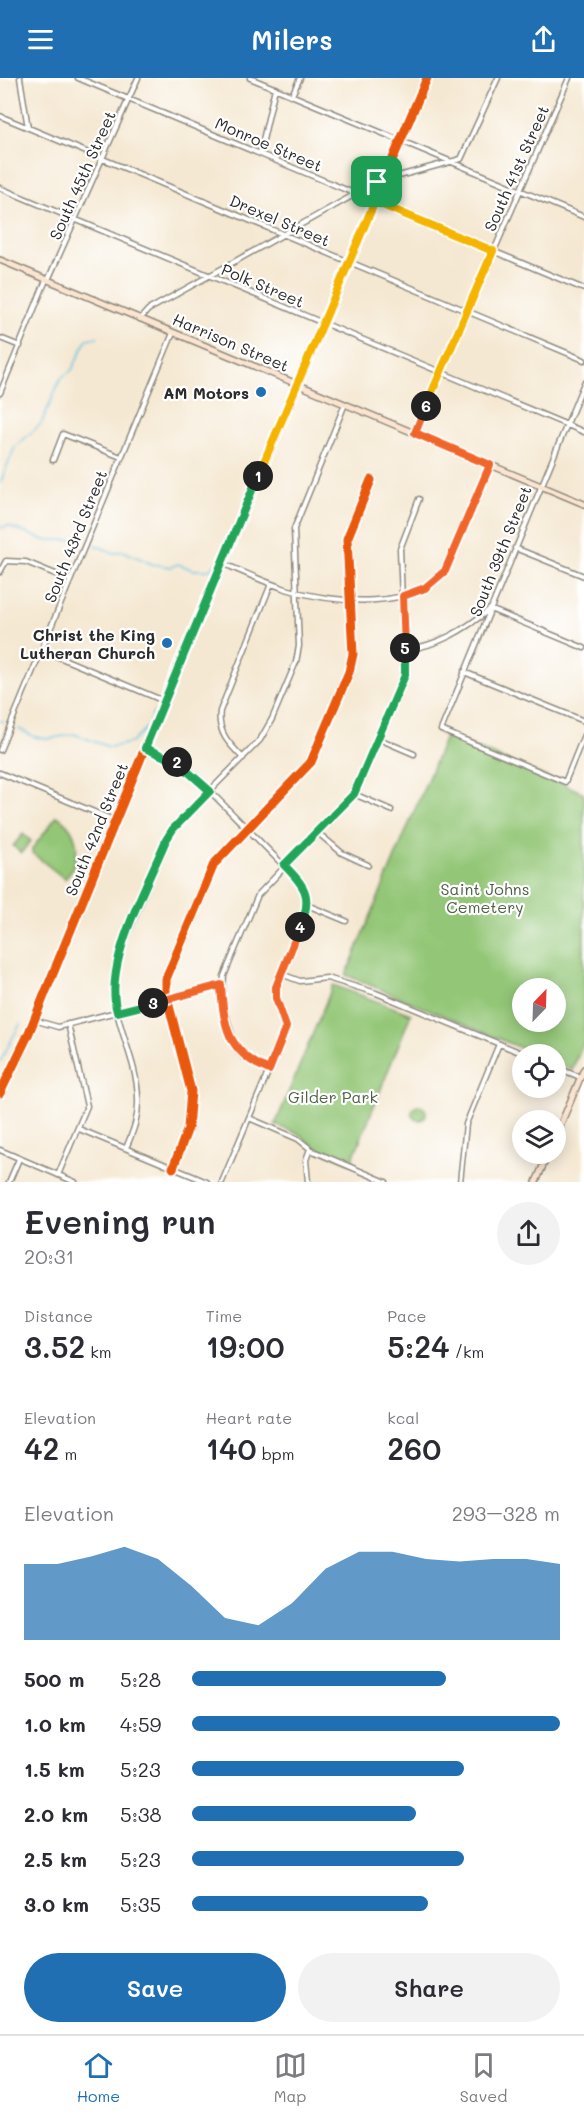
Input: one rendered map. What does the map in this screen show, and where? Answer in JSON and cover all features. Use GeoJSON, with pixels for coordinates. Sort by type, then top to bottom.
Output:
{"type":"FeatureCollection","features":[{"type":"Feature","properties":{"kind":"main road","name":"Harrison Street"},"geometry":{"type":"LineString","coordinates":[[0,260],[584,504]]}},
{"type":"Feature","properties":{"kind":"main road"},"geometry":{"type":"LineString","coordinates":[[566,1114],[584,1069]]}},
{"type":"Feature","properties":{"kind":"main road"},"geometry":{"type":"LineString","coordinates":[[536,1182],[544,1164]]}},
{"type":"Feature","properties":{"kind":"street"},"geometry":{"type":"LineString","coordinates":[[20,78],[28,128]]}},
{"type":"Feature","properties":{"kind":"street","name":"Monroe Street"},"geometry":{"type":"LineString","coordinates":[[78,78],[584,289]]}},
{"type":"Feature","properties":{"kind":"street","name":"South 45th Street"},"geometry":{"type":"LineString","coordinates":[[0,393],[47,280],[138,78]]}},
{"type":"Feature","properties":{"kind":"street"},"geometry":{"type":"LineString","coordinates":[[250,78],[583,216],[584,210]]}},
{"type":"Feature","properties":{"kind":"street"},"geometry":{"type":"LineString","coordinates":[[292,95],[300,78]]}},
{"type":"Feature","properties":{"kind":"street","name":"South 42nd Street"},"geometry":{"type":"LineString","coordinates":[[0,1094],[34,1020],[296,384],[427,78]]}},
{"type":"Feature","properties":{"kind":"street"},"geometry":{"type":"LineString","coordinates":[[140,319],[148,310],[384,180],[461,159],[498,78]]}},
{"type":"Feature","properties":{"kind":"street","name":"South 41st Street"},"geometry":{"type":"LineString","coordinates":[[415,433],[569,78]]}},
{"type":"Feature","properties":{"kind":"street"},"geometry":{"type":"LineString","coordinates":[[260,153],[275,88]]}},
{"type":"Feature","properties":{"kind":"street","name":"Drexel Street"},"geometry":{"type":"LineString","coordinates":[[0,117],[584,360]]}},
{"type":"Feature","properties":{"kind":"street","name":"Polk Street"},"geometry":{"type":"LineString","coordinates":[[0,188],[584,432]]}},
{"type":"Feature","properties":{"kind":"street","name":"South 43rd Street"},"geometry":{"type":"LineString","coordinates":[[0,750],[173,333]]}},
{"type":"Feature","properties":{"kind":"street"},"geometry":{"type":"LineString","coordinates":[[0,338],[20,346]]}},
{"type":"Feature","properties":{"kind":"street","name":"South 39th Street"},"geometry":{"type":"LineString","coordinates":[[584,383],[441,730],[565,782],[584,735]]}},
{"type":"Feature","properties":{"kind":"street"},"geometry":{"type":"LineString","coordinates":[[126,1148],[137,1119],[138,1095],[117,1012],[113,985],[117,960],[166,840],[173,829],[243,758],[267,730],[296,662],[299,646],[294,529],[345,404]]}},
{"type":"Feature","properties":{"kind":"street"},"geometry":{"type":"LineString","coordinates":[[53,460],[63,434],[121,457]]}},
{"type":"Feature","properties":{"kind":"street"},"geometry":{"type":"LineString","coordinates":[[222,563],[296,592],[349,600],[403,596],[425,588],[445,571],[490,465]]}},
{"type":"Feature","properties":{"kind":"street"},"geometry":{"type":"LineString","coordinates":[[173,1168],[188,1128],[191,1091],[165,986],[168,973],[214,864],[303,772],[318,746],[352,661],[347,539],[371,480]]}},
{"type":"Feature","properties":{"kind":"street"},"geometry":{"type":"LineString","coordinates":[[269,1070],[243,1057],[236,1049],[228,1029],[221,985],[258,895],[284,865],[354,794],[405,675],[400,549],[419,499]]}},
{"type":"Feature","properties":{"kind":"street"},"geometry":{"type":"LineString","coordinates":[[515,548],[584,576]]}},
{"type":"Feature","properties":{"kind":"street"},"geometry":{"type":"LineString","coordinates":[[0,572],[6,561],[18,560],[70,580]]}},
{"type":"Feature","properties":{"kind":"street"},"geometry":{"type":"LineString","coordinates":[[243,758],[223,736],[219,727],[219,711],[271,584]]}},
{"type":"Feature","properties":{"kind":"street"},"geometry":{"type":"LineString","coordinates":[[405,650],[435,644],[456,634],[490,609],[584,648]]}},
{"type":"Feature","properties":{"kind":"street"},"geometry":{"type":"LineString","coordinates":[[42,650],[164,702]]}},
{"type":"Feature","properties":{"kind":"street"},"geometry":{"type":"LineString","coordinates":[[464,672],[584,721]]}},
{"type":"Feature","properties":{"kind":"street"},"geometry":{"type":"LineString","coordinates":[[378,739],[414,754]]}},
{"type":"Feature","properties":{"kind":"street"},"geometry":{"type":"LineString","coordinates":[[145,748],[180,764],[210,791],[303,886],[307,905],[276,993],[286,1027],[222,1182]]}},
{"type":"Feature","properties":{"kind":"street"},"geometry":{"type":"LineString","coordinates":[[0,773],[116,821]]}},
{"type":"Feature","properties":{"kind":"street"},"geometry":{"type":"LineString","coordinates":[[354,794],[392,810]]}},
{"type":"Feature","properties":{"kind":"street"},"geometry":{"type":"LineString","coordinates":[[317,832],[342,854],[368,865]]}},
{"type":"Feature","properties":{"kind":"street"},"geometry":{"type":"LineString","coordinates":[[307,905],[346,921]]}},
{"type":"Feature","properties":{"kind":"street"},"geometry":{"type":"LineString","coordinates":[[281,974],[300,981],[327,978],[376,993],[512,1049]]}},
{"type":"Feature","properties":{"kind":"street"},"geometry":{"type":"LineString","coordinates":[[34,1020],[58,1027],[221,985]]}},
{"type":"Feature","properties":{"kind":"street"},"geometry":{"type":"LineString","coordinates":[[58,1175],[79,1129],[87,1100],[68,1024]]}},
{"type":"Feature","properties":{"kind":"street"},"geometry":{"type":"LineString","coordinates":[[460,1182],[466,1124],[499,1044]]}},
{"type":"Feature","properties":{"kind":"street"},"geometry":{"type":"LineString","coordinates":[[566,1071],[582,1078]]}},
{"type":"Feature","properties":{"kind":"street"},"geometry":{"type":"LineString","coordinates":[[249,1118],[298,1139],[310,1149],[386,1182]]}},
{"type":"Feature","properties":{"kind":"street"},"geometry":{"type":"LineString","coordinates":[[79,1129],[207,1182]]}},
{"type":"Feature","properties":{"kind":"street"},"geometry":{"type":"LineString","coordinates":[[308,1182],[306,1160],[310,1149]]}},
{"type":"Feature","properties":{"kind":"street"},"geometry":{"type":"LineString","coordinates":[[0,1150],[75,1182]]}},
{"type":"Feature","properties":{"kind":"street"},"geometry":{"type":"LineString","coordinates":[[9,1182],[19,1159]]}},
{"type":"Feature","properties":{"kind":"green space","name":"Saint Johns Cemetery"},"geometry":{"type":"Polygon","coordinates":[[[446,735],[584,793],[584,1041],[572,1070],[566,1068],[566,1044],[512,1044],[346,975],[446,735]]]}},
{"type":"Feature","properties":{"kind":"green space"},"geometry":{"type":"Polygon","coordinates":[[[57,816],[71,829],[75,837],[74,863],[65,879],[32,853],[32,849],[57,816]]]}},
{"type":"Feature","properties":{"kind":"green space"},"geometry":{"type":"Polygon","coordinates":[[[23,834],[31,841],[21,853],[13,846],[23,834]]]}},
{"type":"Feature","properties":{"kind":"green space","name":"Gilder Park"},"geometry":{"type":"Polygon","coordinates":[[[333,985],[411,1014],[351,1163],[317,1149],[299,1134],[275,1125],[333,985]]]}},
{"type":"Feature","properties":{"kind":"green space"},"geometry":{"type":"Polygon","coordinates":[[[419,1106],[424,1108],[426,1113],[424,1118],[419,1120],[414,1118],[412,1113],[414,1108],[419,1106]]]}},
{"type":"Feature","properties":{"kind":"waterway"},"geometry":{"type":"LineString","coordinates":[[0,483],[15,447],[41,424],[61,378],[72,370],[87,339],[98,337]]}},
{"type":"Feature","properties":{"kind":"waterway"},"geometry":{"type":"LineString","coordinates":[[0,528],[8,526],[44,540],[81,540]]}},
{"type":"Feature","properties":{"kind":"waterway"},"geometry":{"type":"LineString","coordinates":[[95,545],[114,553],[123,551],[152,564],[171,567],[178,564],[194,570],[209,570],[216,563]]}},
{"type":"Feature","properties":{"kind":"waterway"},"geometry":{"type":"LineString","coordinates":[[19,729],[35,737],[48,739],[74,734],[109,747],[131,743],[147,727],[154,712]]}},
{"type":"Feature","properties":{"kind":"waterway"},"geometry":{"type":"LineString","coordinates":[[0,1062],[20,1024]]}},
{"type":"Feature","properties":{"kind":"cycle path"},"geometry":{"type":"LineString","coordinates":[[0,1093],[28,1035],[178,667],[427,78]]}},
{"type":"Feature","properties":{"kind":"cycle path"},"geometry":{"type":"LineString","coordinates":[[173,1168],[188,1128],[191,1091],[166,994],[166,979],[214,864],[311,762],[349,672],[353,654],[347,539],[371,480]]}},
{"type":"Feature","properties":{"kind":"place","name":"AM Motors"},"geometry":{"type":"Point","coordinates":[261,392]}},
{"type":"Feature","properties":{"kind":"place","name":"Christ the King Lutheran Church"},"geometry":{"type":"Point","coordinates":[167,643]}},
{"type":"Feature","properties":{"kind":"route"},"geometry":{"type":"LineString","coordinates":[[377,182],[356,194],[375,201],[493,251],[415,433],[490,465],[445,571],[425,588],[403,596],[405,675],[360,783],[348,802],[284,865],[303,886],[307,897],[307,909],[276,987],[276,998],[287,1022],[269,1070],[243,1057],[236,1049],[228,1029],[221,985],[117,1012],[114,1002],[113,978],[120,952],[166,840],[173,829],[210,791],[180,764],[145,748],[322,322],[375,201],[384,180],[377,182]]}}]}
